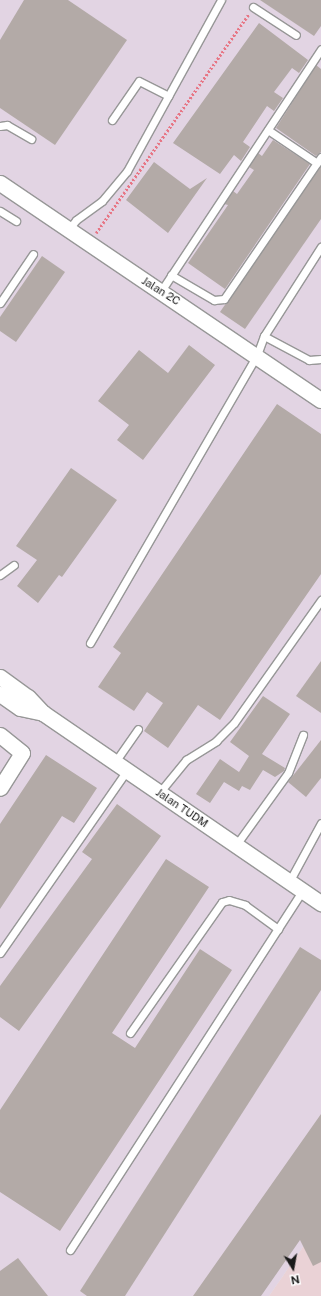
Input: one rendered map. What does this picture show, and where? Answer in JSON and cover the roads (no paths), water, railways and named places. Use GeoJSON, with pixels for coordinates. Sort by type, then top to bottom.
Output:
{"type":"FeatureCollection","features":[{"type":"Feature","properties":{"kind":"street","name":"Jalan 2C"},"geometry":{"type":"LineString","coordinates":[[0,183],[87,245],[161,291],[321,400]]}},
{"type":"Feature","properties":{"kind":"street","name":"Jalan TUDM"},"geometry":{"type":"LineString","coordinates":[[0,677],[28,697],[43,713],[302,891],[319,899]]}},
{"type":"Feature","properties":{"kind":"street","name":"Jalan TUDM"},"geometry":{"type":"LineString","coordinates":[[0,694],[20,708],[43,713]]}},
{"type":"Feature","properties":{"kind":"street"},"geometry":{"type":"LineString","coordinates":[[0,735],[20,748],[19,761],[0,788]]}},
{"type":"Feature","properties":{"kind":"lane"},"geometry":{"type":"LineString","coordinates":[[68,231],[76,220],[102,201],[127,171],[221,0]]}},
{"type":"Feature","properties":{"kind":"lane"},"geometry":{"type":"LineString","coordinates":[[253,8],[296,35]]}},
{"type":"Feature","properties":{"kind":"lane"},"geometry":{"type":"LineString","coordinates":[[161,291],[321,49]]}},
{"type":"Feature","properties":{"kind":"lane"},"geometry":{"type":"LineString","coordinates":[[112,120],[139,81],[168,96]]}},
{"type":"Feature","properties":{"kind":"lane"},"geometry":{"type":"LineString","coordinates":[[0,126],[7,125],[31,139]]}},
{"type":"Feature","properties":{"kind":"lane"},"geometry":{"type":"LineString","coordinates":[[171,275],[214,300],[224,299],[319,160],[268,130]]}},
{"type":"Feature","properties":{"kind":"lane"},"geometry":{"type":"LineString","coordinates":[[0,211],[16,221]]}},
{"type":"Feature","properties":{"kind":"lane"},"geometry":{"type":"LineString","coordinates":[[90,643],[257,356],[264,336],[321,246]]}},
{"type":"Feature","properties":{"kind":"lane"},"geometry":{"type":"LineString","coordinates":[[0,303],[33,254]]}},
{"type":"Feature","properties":{"kind":"lane"},"geometry":{"type":"LineString","coordinates":[[264,336],[308,360],[321,359]]}},
{"type":"Feature","properties":{"kind":"lane"},"geometry":{"type":"LineString","coordinates":[[0,575],[14,566]]}},
{"type":"Feature","properties":{"kind":"lane"},"geometry":{"type":"LineString","coordinates":[[159,793],[186,760],[216,741],[234,723],[321,600]]}},
{"type":"Feature","properties":{"kind":"lane"},"geometry":{"type":"LineString","coordinates":[[0,953],[121,766],[138,729]]}},
{"type":"Feature","properties":{"kind":"lane"},"geometry":{"type":"LineString","coordinates":[[236,845],[288,773],[303,735]]}},
{"type":"Feature","properties":{"kind":"lane"},"geometry":{"type":"LineString","coordinates":[[289,882],[321,823]]}},
{"type":"Feature","properties":{"kind":"lane"},"geometry":{"type":"LineString","coordinates":[[70,1250],[302,891]]}},
{"type":"Feature","properties":{"kind":"lane"},"geometry":{"type":"LineString","coordinates":[[130,1033],[222,902],[229,900],[245,905],[278,929]]}}]}
